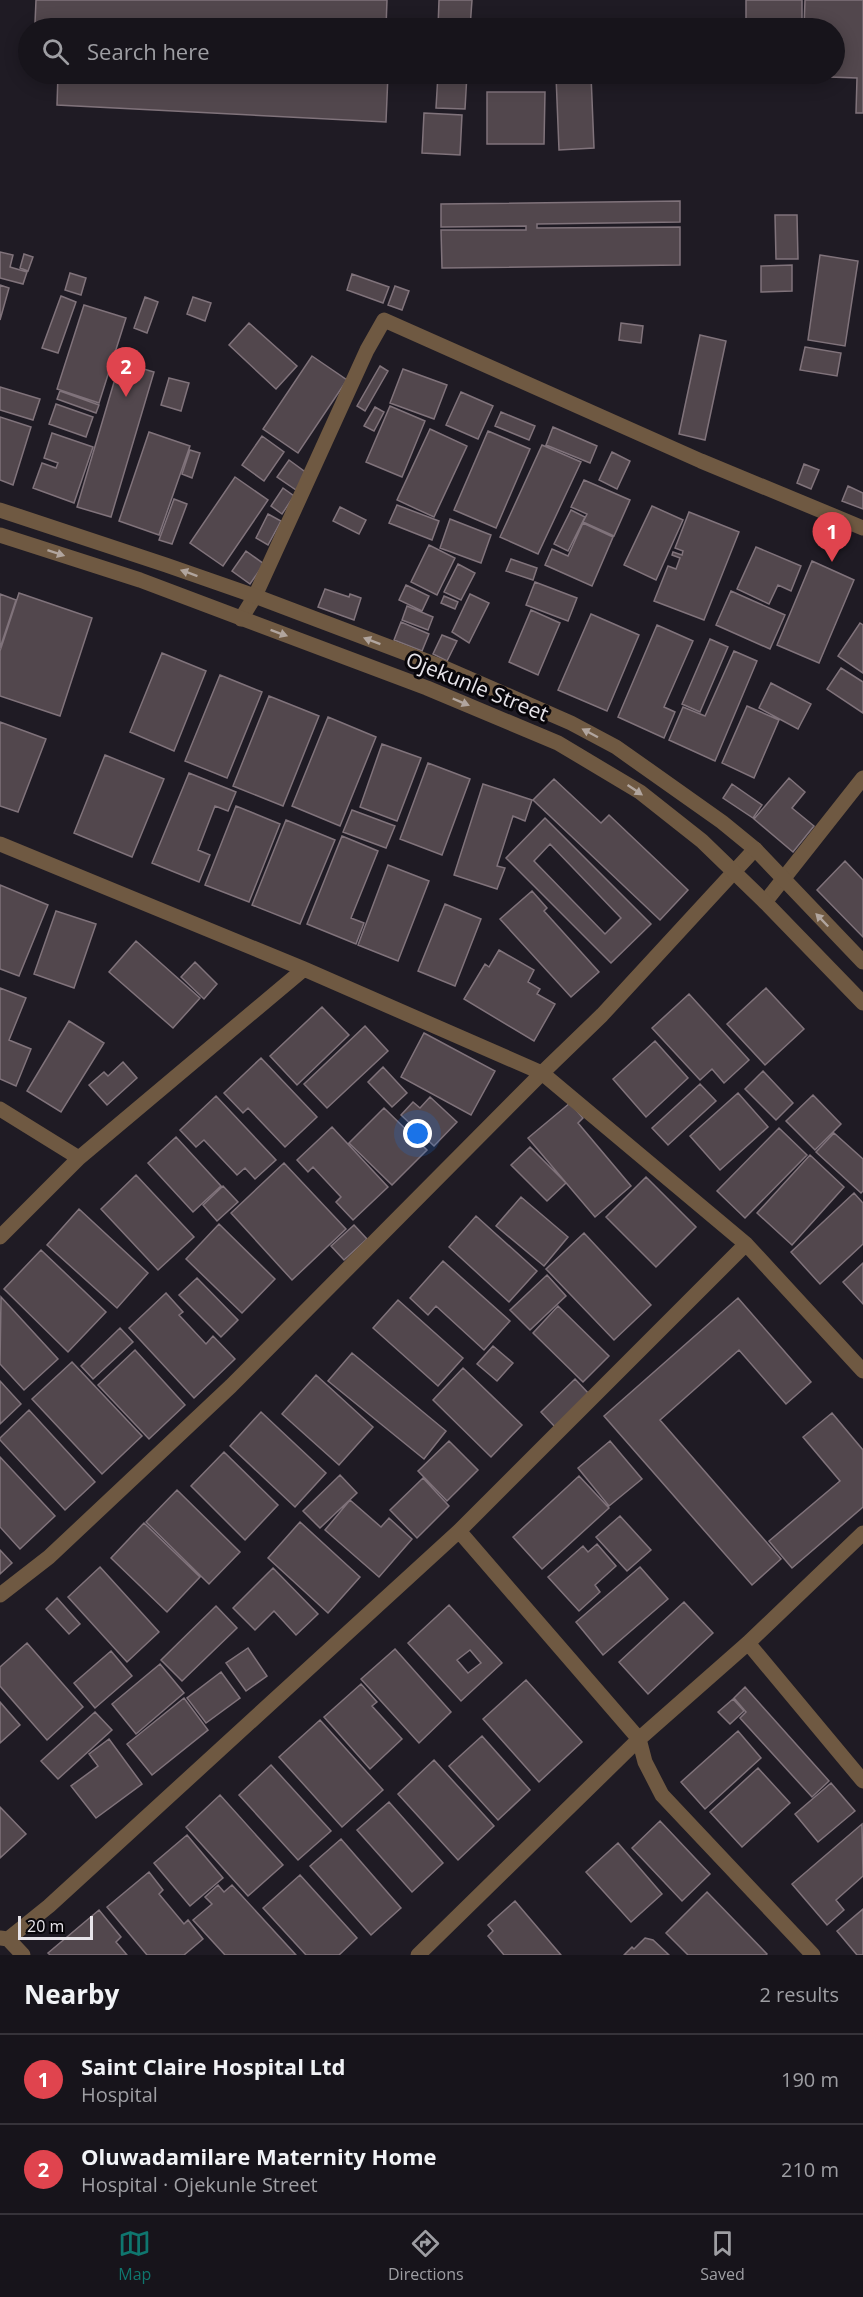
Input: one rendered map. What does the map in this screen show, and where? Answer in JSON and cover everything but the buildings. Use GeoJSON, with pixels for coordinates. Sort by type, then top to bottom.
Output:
{"type":"FeatureCollection","features":[{"type":"Feature","properties":{"kind":"street"},"geometry":{"type":"LineString","coordinates":[[241,619],[255,596],[367,350],[384,320],[690,457],[863,528]]}},
{"type":"Feature","properties":{"kind":"street","name":"Ojekunle Street"},"geometry":{"type":"LineString","coordinates":[[0,510],[255,596],[445,668],[571,723],[615,747],[657,775],[755,849],[863,962]]}},
{"type":"Feature","properties":{"kind":"street","name":"Ojekunle Street"},"geometry":{"type":"LineString","coordinates":[[0,535],[140,580],[427,688],[558,743],[639,792],[702,841],[735,871],[863,1003]]}},
{"type":"Feature","properties":{"kind":"street"},"geometry":{"type":"LineString","coordinates":[[765,902],[863,778]]}},
{"type":"Feature","properties":{"kind":"street"},"geometry":{"type":"LineString","coordinates":[[0,844],[37,857],[304,969],[542,1073],[746,1244],[863,1371]]}},
{"type":"Feature","properties":{"kind":"street"},"geometry":{"type":"LineString","coordinates":[[0,1595],[49,1557],[231,1386],[602,1015],[755,849]]}},
{"type":"Feature","properties":{"kind":"street"},"geometry":{"type":"LineString","coordinates":[[0,1237],[79,1158],[304,969]]}},
{"type":"Feature","properties":{"kind":"street"},"geometry":{"type":"LineString","coordinates":[[0,1109],[79,1158]]}},
{"type":"Feature","properties":{"kind":"street"},"geometry":{"type":"LineString","coordinates":[[23,1955],[4,1939],[49,1906],[459,1531],[746,1244]]}},
{"type":"Feature","properties":{"kind":"street"},"geometry":{"type":"LineString","coordinates":[[459,1531],[639,1739],[645,1762],[662,1795],[813,1955]]}},
{"type":"Feature","properties":{"kind":"street"},"geometry":{"type":"LineString","coordinates":[[418,1955],[639,1739],[748,1643],[863,1533]]}},
{"type":"Feature","properties":{"kind":"street"},"geometry":{"type":"LineString","coordinates":[[748,1643],[863,1781]]}},
{"type":"Feature","properties":{"kind":"place","name":"Oluwadamilare Maternity Home"},"geometry":{"type":"Point","coordinates":[126,397]}},
{"type":"Feature","properties":{"kind":"place","name":"Saint Claire Hospital Ltd"},"geometry":{"type":"Point","coordinates":[832,562]}}]}
